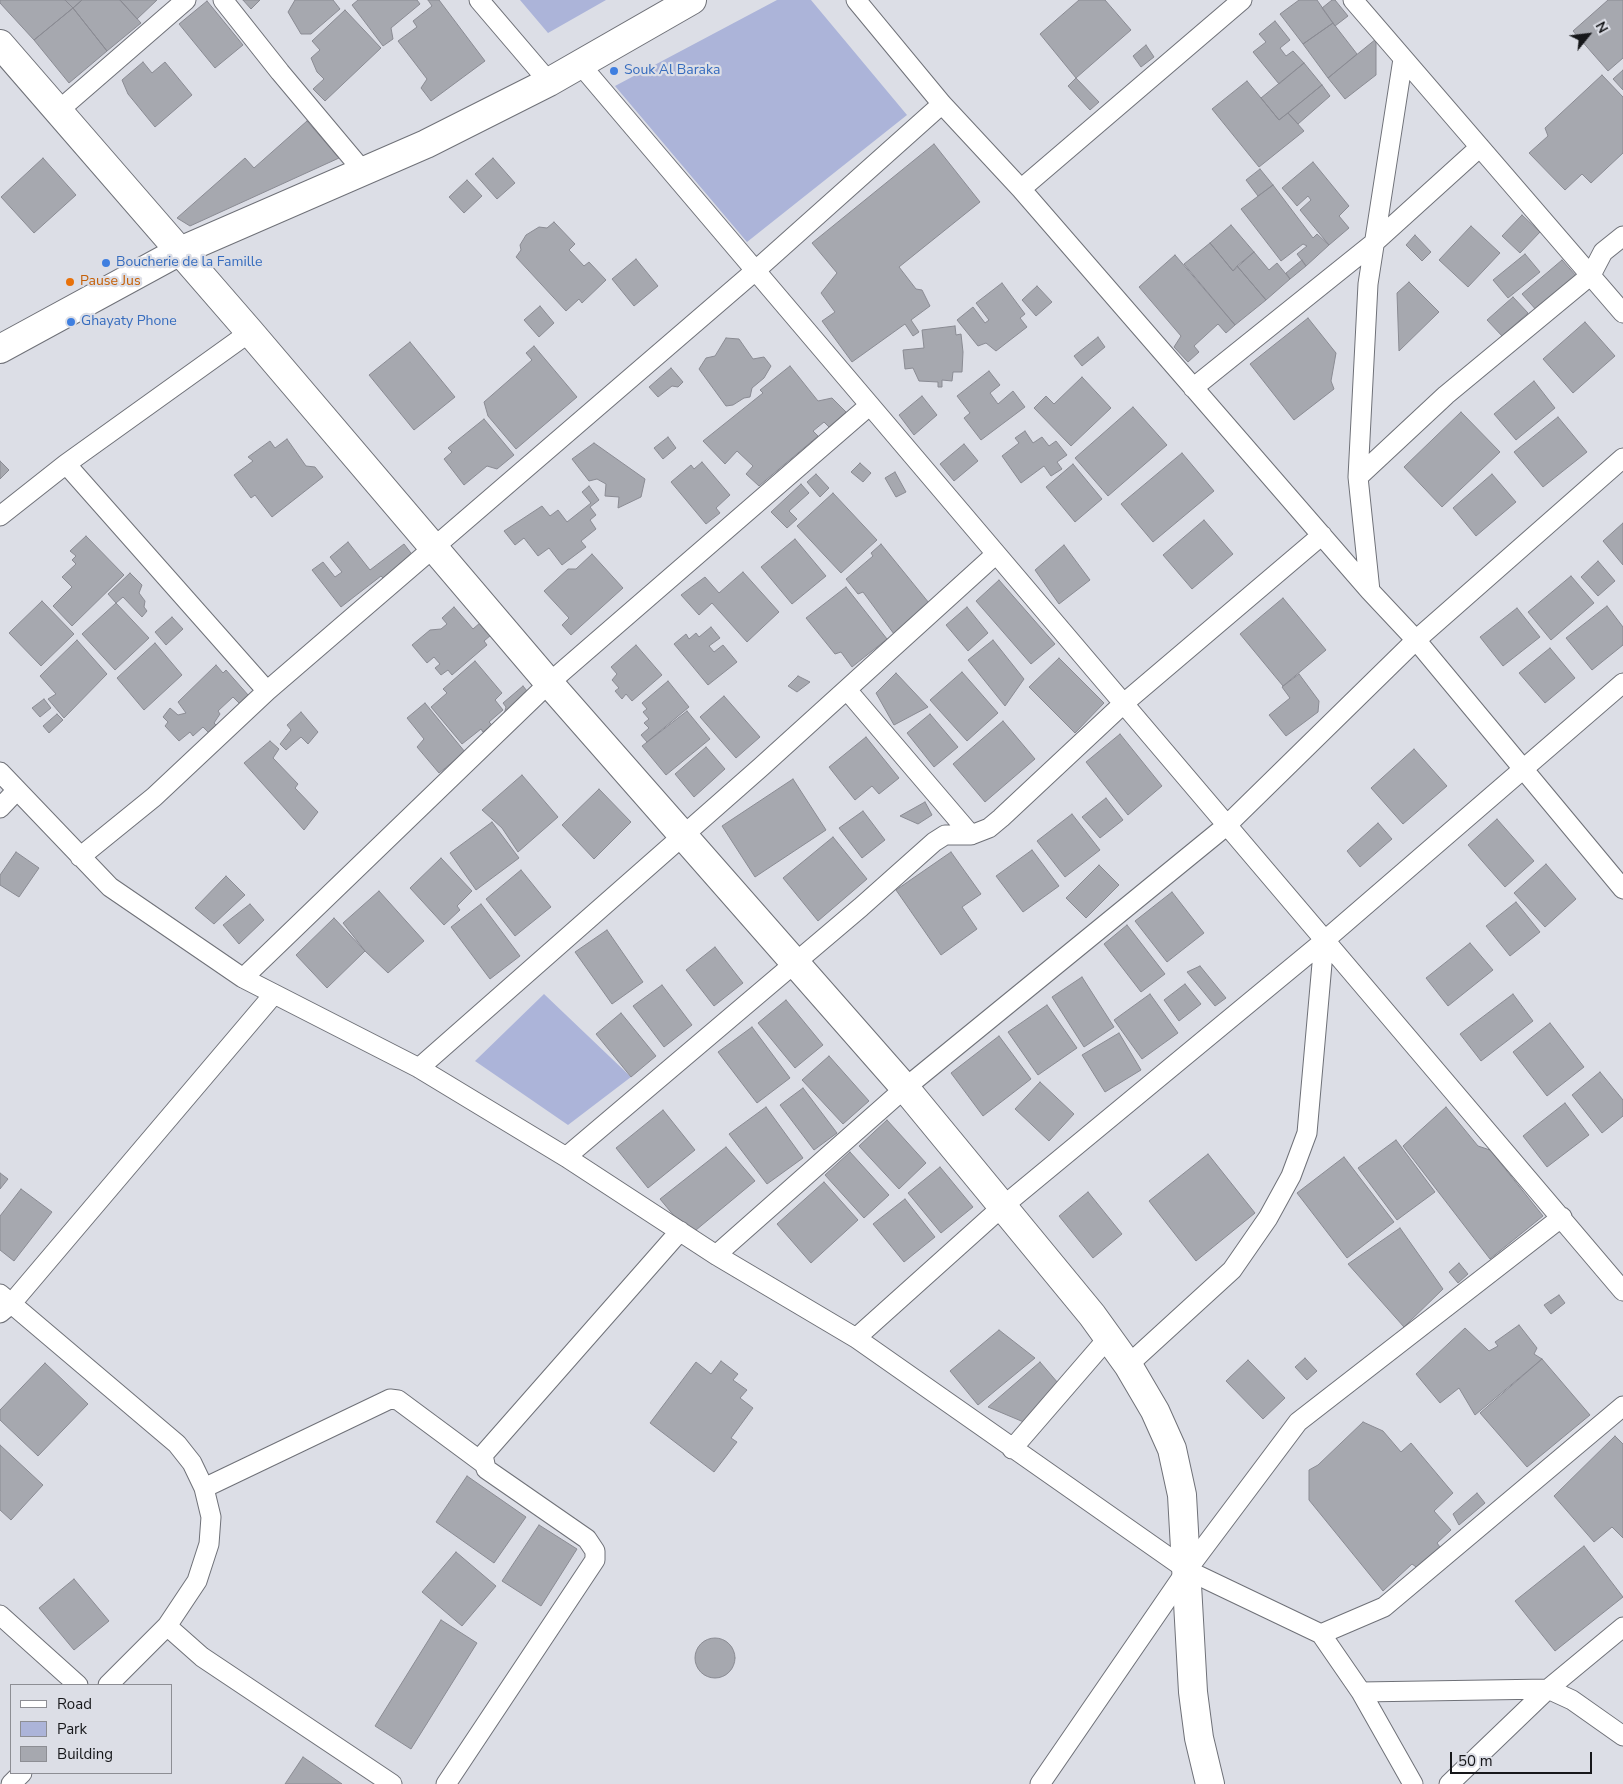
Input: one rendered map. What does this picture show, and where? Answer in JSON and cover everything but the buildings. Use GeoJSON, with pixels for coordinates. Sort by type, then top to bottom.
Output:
{"type":"FeatureCollection","features":[{"type":"Feature","properties":{"kind":"street"},"geometry":{"type":"LineString","coordinates":[[58,111],[186,0]]}},
{"type":"Feature","properties":{"kind":"street"},"geometry":{"type":"LineString","coordinates":[[223,0],[280,72],[363,171]]}},
{"type":"Feature","properties":{"kind":"street"},"geometry":{"type":"LineString","coordinates":[[479,0],[549,82]]}},
{"type":"Feature","properties":{"kind":"street"},"geometry":{"type":"LineString","coordinates":[[0,349],[180,251],[426,144],[549,82],[692,0]]}},
{"type":"Feature","properties":{"kind":"street"},"geometry":{"type":"LineString","coordinates":[[856,0],[942,104],[1021,189],[1370,591],[1416,640],[1522,770],[1623,889]]}},
{"type":"Feature","properties":{"kind":"street"},"geometry":{"type":"LineString","coordinates":[[1021,189],[1242,0]]}},
{"type":"Feature","properties":{"kind":"street"},"geometry":{"type":"LineString","coordinates":[[1359,3],[1623,313]]}},
{"type":"Feature","properties":{"kind":"street"},"geometry":{"type":"LineString","coordinates":[[0,44],[250,332],[549,683],[906,1088],[1092,1315],[1128,1365],[1155,1411],[1172,1449],[1182,1495],[1193,1692],[1199,1738],[1210,1784]]}},
{"type":"Feature","properties":{"kind":"street"},"geometry":{"type":"LineString","coordinates":[[1370,591],[1358,477],[1368,284],[1404,58]]}},
{"type":"Feature","properties":{"kind":"street"},"geometry":{"type":"LineString","coordinates":[[579,64],[1324,941],[1562,1217],[1623,1292]]}},
{"type":"Feature","properties":{"kind":"street"},"geometry":{"type":"LineString","coordinates":[[80,857],[154,797],[267,691],[755,271],[942,104]]}},
{"type":"Feature","properties":{"kind":"street"},"geometry":{"type":"LineString","coordinates":[[1193,388],[1375,242],[1480,147]]}},
{"type":"Feature","properties":{"kind":"street"},"geometry":{"type":"LineString","coordinates":[[1358,477],[1446,395],[1591,276],[1603,252],[1623,236]]}},
{"type":"Feature","properties":{"kind":"street"},"geometry":{"type":"LineString","coordinates":[[0,516],[66,464],[250,332]]}},
{"type":"Feature","properties":{"kind":"street"},"geometry":{"type":"LineString","coordinates":[[243,978],[549,683],[870,405]]}},
{"type":"Feature","properties":{"kind":"street"},"geometry":{"type":"LineString","coordinates":[[716,1255],[906,1088],[1226,826],[1416,640],[1623,458]]}},
{"type":"Feature","properties":{"kind":"street"},"geometry":{"type":"LineString","coordinates":[[66,464],[267,691]]}},
{"type":"Feature","properties":{"kind":"street"},"geometry":{"type":"LineString","coordinates":[[566,1157],[934,842],[946,835],[971,835],[989,828],[1122,704],[1322,535]]}},
{"type":"Feature","properties":{"kind":"street"},"geometry":{"type":"LineString","coordinates":[[419,1068],[847,690],[996,554]]}},
{"type":"Feature","properties":{"kind":"street"},"geometry":{"type":"LineString","coordinates":[[856,1338],[1002,1206],[1324,941],[1623,683]]}},
{"type":"Feature","properties":{"kind":"street"},"geometry":{"type":"LineString","coordinates":[[847,690],[971,835]]}},
{"type":"Feature","properties":{"kind":"street"},"geometry":{"type":"LineString","coordinates":[[0,772],[110,887],[243,978],[419,1068],[566,1157],[716,1255],[856,1338],[1187,1570],[1321,1634],[1361,1692],[1414,1784]]}},
{"type":"Feature","properties":{"kind":"street"},"geometry":{"type":"LineString","coordinates":[[0,808],[17,790]]}},
{"type":"Feature","properties":{"kind":"street"},"geometry":{"type":"LineString","coordinates":[[1128,1365],[1232,1270],[1268,1218],[1291,1176],[1307,1133],[1324,941]]}},
{"type":"Feature","properties":{"kind":"street"},"geometry":{"type":"LineString","coordinates":[[109,1684],[167,1626],[197,1581],[209,1544],[211,1517],[204,1488],[192,1463],[177,1444],[4,1304],[274,994]]}},
{"type":"Feature","properties":{"kind":"street"},"geometry":{"type":"LineString","coordinates":[[1040,1784],[1187,1570],[1298,1422],[1562,1217]]}},
{"type":"Feature","properties":{"kind":"street"},"geometry":{"type":"LineString","coordinates":[[446,1784],[594,1560],[595,1551],[587,1539],[486,1469],[482,1455],[680,1231]]}},
{"type":"Feature","properties":{"kind":"street"},"geometry":{"type":"LineString","coordinates":[[1012,1449],[1108,1338]]}},
{"type":"Feature","properties":{"kind":"street"},"geometry":{"type":"LineString","coordinates":[[204,1488],[390,1399],[398,1400],[483,1463]]}},
{"type":"Feature","properties":{"kind":"street"},"geometry":{"type":"LineString","coordinates":[[1321,1634],[1384,1607],[1623,1406]]}},
{"type":"Feature","properties":{"kind":"street"},"geometry":{"type":"LineString","coordinates":[[0,1615],[77,1684]]}},
{"type":"Feature","properties":{"kind":"street"},"geometry":{"type":"LineString","coordinates":[[167,1626],[202,1657],[392,1784]]}},
{"type":"Feature","properties":{"kind":"street"},"geometry":{"type":"LineString","coordinates":[[1449,1784],[1548,1689],[1623,1627]]}},
{"type":"Feature","properties":{"kind":"street"},"geometry":{"type":"LineString","coordinates":[[1361,1692],[1548,1689],[1572,1700],[1623,1736]]}},
{"type":"Feature","properties":{"kind":"street"},"geometry":{"type":"LineString","coordinates":[[0,1774],[11,1784],[21,1774]]}},
{"type":"Feature","properties":{"kind":"green space"},"geometry":{"type":"Polygon","coordinates":[[[520,0],[606,0],[548,33],[520,0]]]}},
{"type":"Feature","properties":{"kind":"green space"},"geometry":{"type":"Polygon","coordinates":[[[777,0],[811,0],[907,115],[747,242],[615,86],[777,0]]]}},
{"type":"Feature","properties":{"kind":"green space"},"geometry":{"type":"Polygon","coordinates":[[[544,994],[631,1077],[568,1125],[475,1061],[544,994]]]}},
{"type":"Feature","properties":{"kind":"place","name":"Souk Al Baraka"},"geometry":{"type":"Point","coordinates":[614,71]}},
{"type":"Feature","properties":{"kind":"place","name":"Boucherie de la Famille"},"geometry":{"type":"Point","coordinates":[106,263]}},
{"type":"Feature","properties":{"kind":"place","name":"Pause Jus"},"geometry":{"type":"Point","coordinates":[70,282]}},
{"type":"Feature","properties":{"kind":"place","name":"Ghayaty Phone"},"geometry":{"type":"Point","coordinates":[71,322]}}]}
